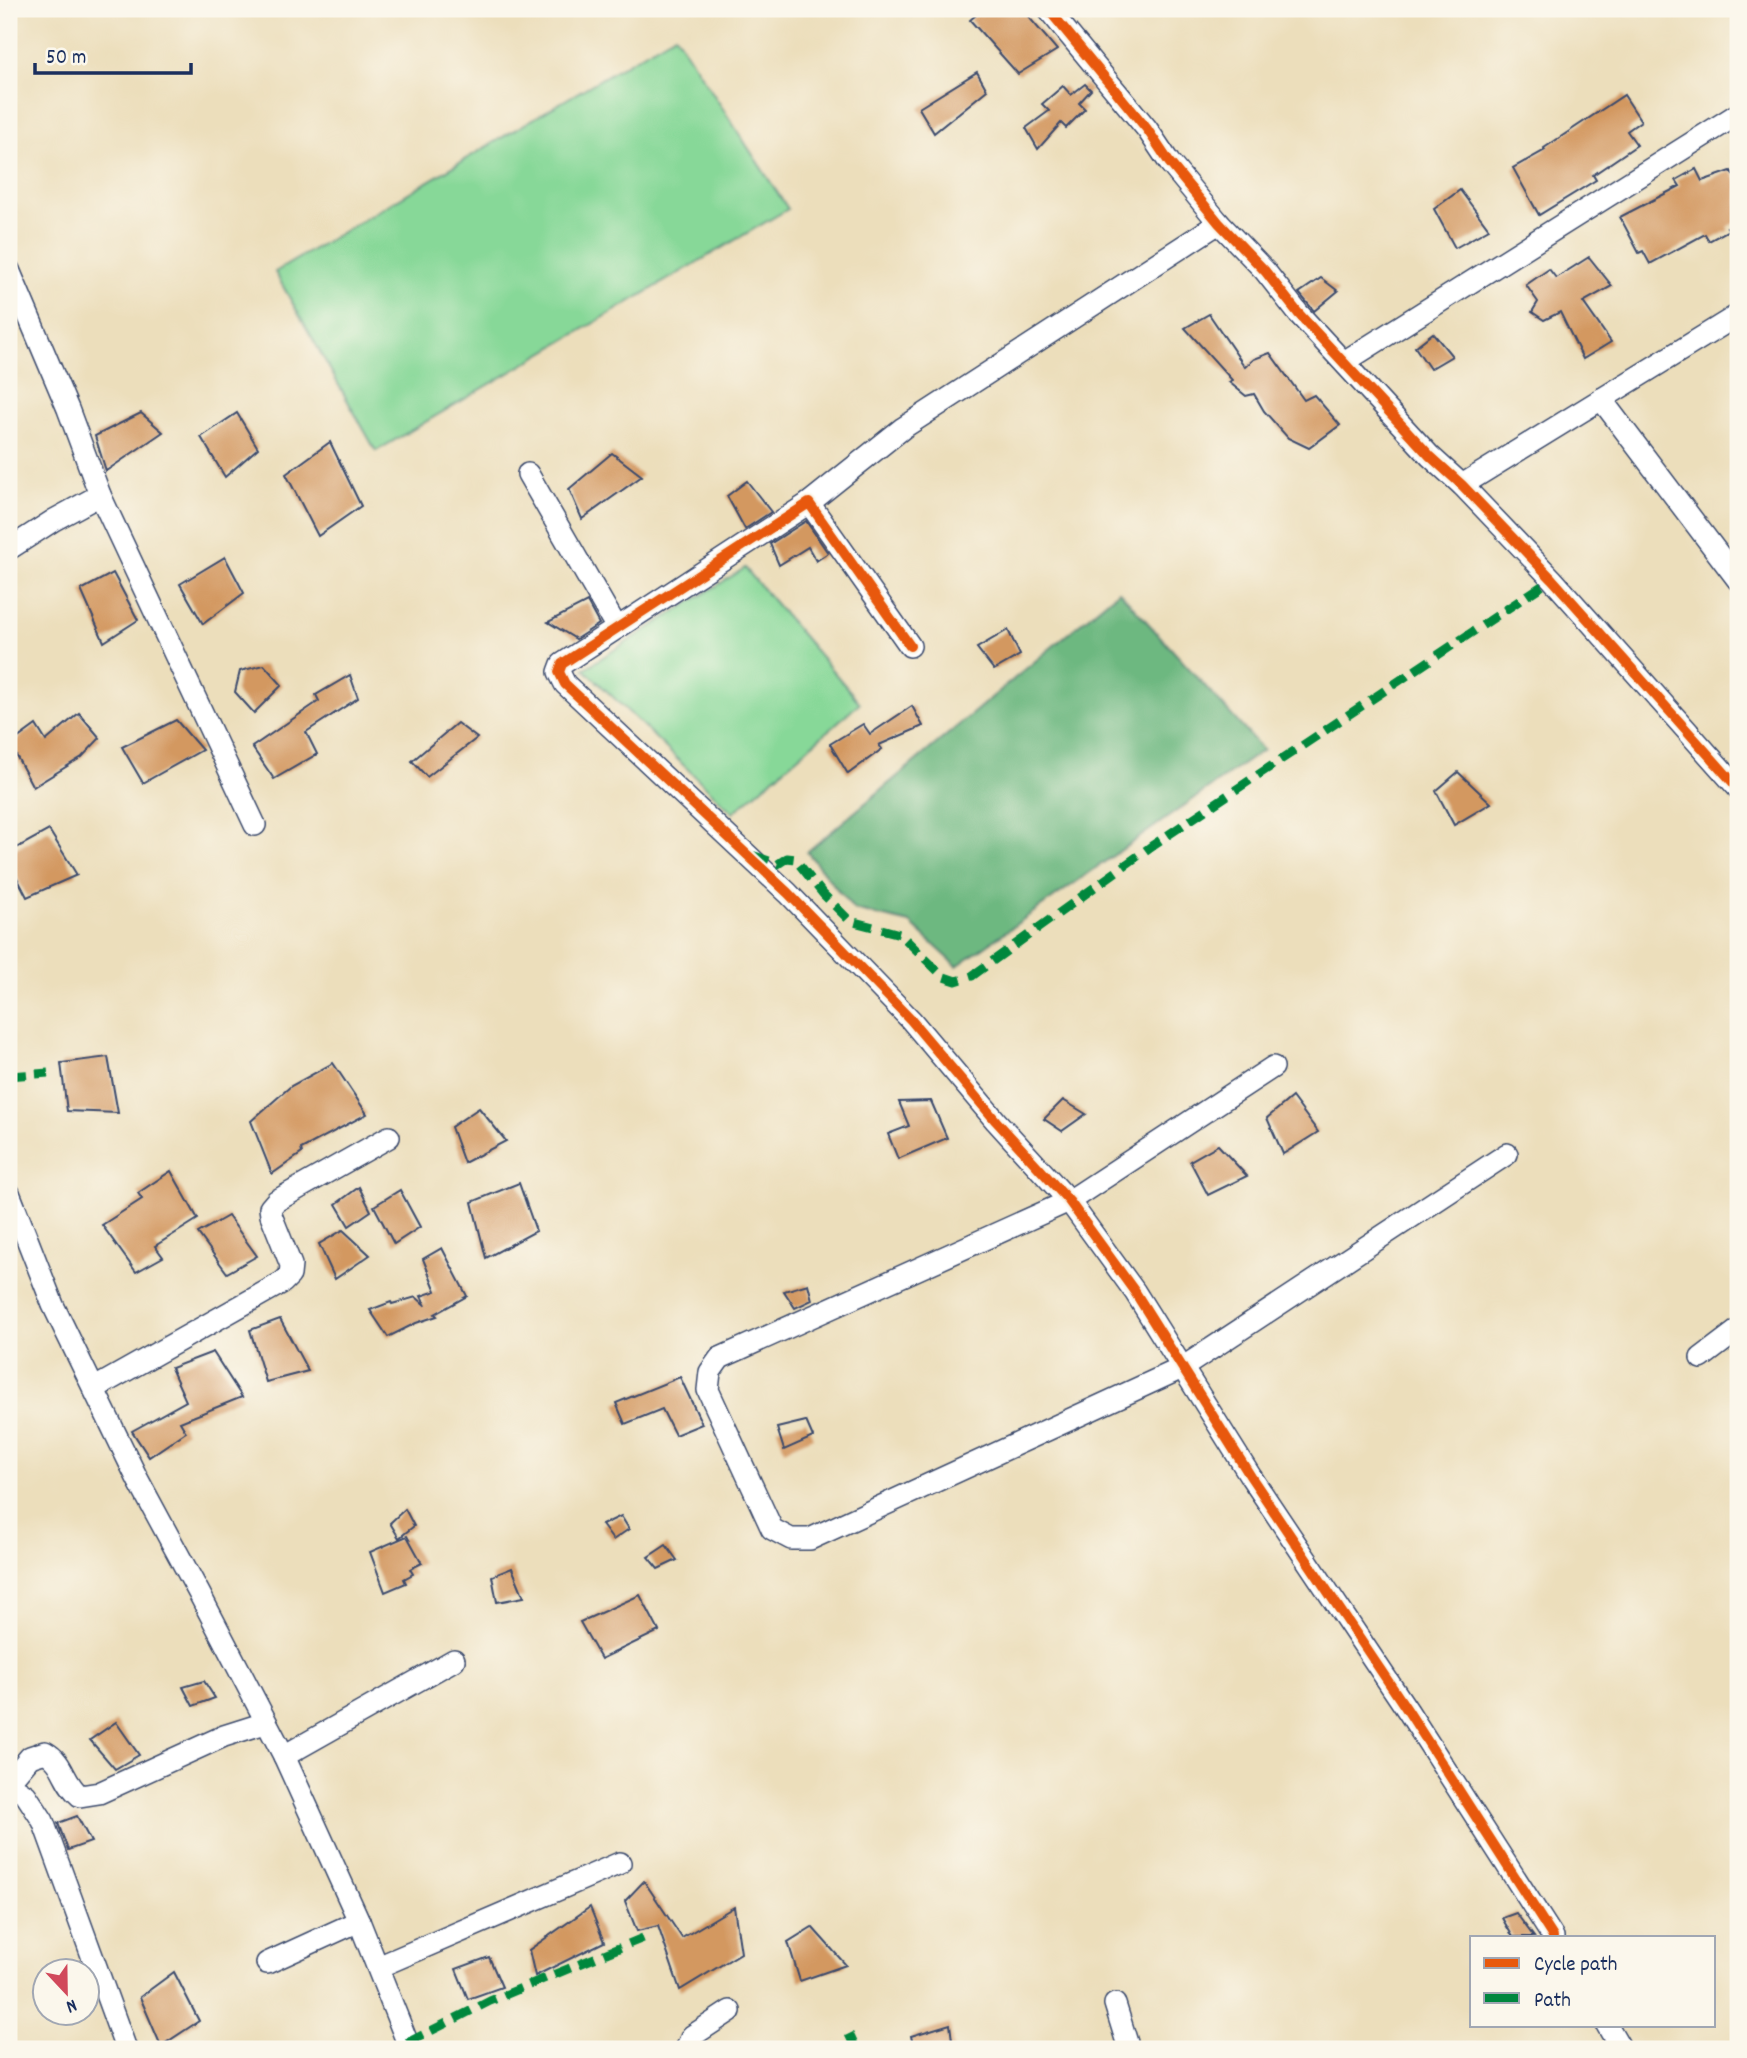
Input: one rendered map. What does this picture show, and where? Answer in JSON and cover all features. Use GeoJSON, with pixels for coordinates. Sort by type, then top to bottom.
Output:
{"type":"FeatureCollection","features":[{"type":"Feature","properties":{"kind":"street"},"geometry":{"type":"LineString","coordinates":[[1048,9],[1147,129],[1169,162],[1219,223],[1265,271],[1298,313],[1430,456],[1462,485],[1552,579],[1738,788]]}},
{"type":"Feature","properties":{"kind":"street"},"geometry":{"type":"LineString","coordinates":[[1345,362],[1738,114]]}},
{"type":"Feature","properties":{"kind":"street"},"geometry":{"type":"LineString","coordinates":[[1219,223],[903,428],[809,503],[562,664],[559,672],[565,684],[789,893],[911,1020],[996,1121],[1069,1201],[1135,1292],[1251,1477],[1408,1712],[1552,1936]]}},
{"type":"Feature","properties":{"kind":"street"},"geometry":{"type":"LineString","coordinates":[[9,270],[68,409],[100,495],[255,825]]}},
{"type":"Feature","properties":{"kind":"street"},"geometry":{"type":"LineString","coordinates":[[1462,485],[1601,399],[1735,324]]}},
{"type":"Feature","properties":{"kind":"street"},"geometry":{"type":"LineString","coordinates":[[1601,399],[1738,580]]}},
{"type":"Feature","properties":{"kind":"street"},"geometry":{"type":"LineString","coordinates":[[528,474],[617,628]]}},
{"type":"Feature","properties":{"kind":"street"},"geometry":{"type":"LineString","coordinates":[[9,549],[100,495]]}},
{"type":"Feature","properties":{"kind":"street"},"geometry":{"type":"LineString","coordinates":[[809,503],[910,646]]}},
{"type":"Feature","properties":{"kind":"street"},"geometry":{"type":"LineString","coordinates":[[1273,1067],[1069,1201],[720,1358],[710,1372],[708,1390],[772,1529],[791,1539],[810,1539],[1182,1368],[1507,1154]]}},
{"type":"Feature","properties":{"kind":"street"},"geometry":{"type":"LineString","coordinates":[[95,1388],[283,1282],[290,1275],[291,1265],[270,1208],[276,1201],[389,1138]]}},
{"type":"Feature","properties":{"kind":"street"},"geometry":{"type":"LineString","coordinates":[[9,1193],[53,1305],[138,1480],[284,1756],[359,1921],[410,2049]]}},
{"type":"Feature","properties":{"kind":"street"},"geometry":{"type":"LineString","coordinates":[[1700,1358],[1738,1330]]}},
{"type":"Feature","properties":{"kind":"street"},"geometry":{"type":"LineString","coordinates":[[284,1756],[454,1660]]}},
{"type":"Feature","properties":{"kind":"street"},"geometry":{"type":"LineString","coordinates":[[127,2049],[43,1821],[26,1796],[9,1783],[30,1757],[45,1752],[56,1758],[70,1788],[80,1796],[99,1793],[224,1736],[265,1723]]}},
{"type":"Feature","properties":{"kind":"street"},"geometry":{"type":"LineString","coordinates":[[378,1967],[621,1863]]}},
{"type":"Feature","properties":{"kind":"street"},"geometry":{"type":"LineString","coordinates":[[267,1963],[359,1921]]}},
{"type":"Feature","properties":{"kind":"street"},"geometry":{"type":"LineString","coordinates":[[1115,2004],[1129,2049]]}},
{"type":"Feature","properties":{"kind":"street"},"geometry":{"type":"LineString","coordinates":[[686,2049],[692,2036],[730,2011]]}},
{"type":"Feature","properties":{"kind":"street"},"geometry":{"type":"LineString","coordinates":[[1608,2026],[1621,2049]]}},
{"type":"Feature","properties":{"kind":"green space"},"geometry":{"type":"Polygon","coordinates":[[[675,35],[788,209],[376,451],[275,272],[675,35]]]}},
{"type":"Feature","properties":{"kind":"green space"},"geometry":{"type":"Polygon","coordinates":[[[745,568],[860,703],[733,813],[584,669],[745,568]]]}},
{"type":"Feature","properties":{"kind":"green space"},"geometry":{"type":"Polygon","coordinates":[[[1119,591],[1263,750],[957,966],[910,923],[854,910],[807,852],[1119,591]]]}},
{"type":"Feature","properties":{"kind":"building"},"geometry":{"type":"Polygon","coordinates":[[[983,9],[1022,9],[1057,50],[1018,74],[970,20],[983,9]]]}},
{"type":"Feature","properties":{"kind":"building"},"geometry":{"type":"Polygon","coordinates":[[[977,72],[987,90],[934,133],[919,108],[977,72]]]}},
{"type":"Feature","properties":{"kind":"building"},"geometry":{"type":"Polygon","coordinates":[[[1085,84],[1091,90],[1079,103],[1085,109],[1066,128],[1061,123],[1038,149],[1026,128],[1049,111],[1042,104],[1063,86],[1071,95],[1085,84]]]}},
{"type":"Feature","properties":{"kind":"building"},"geometry":{"type":"Polygon","coordinates":[[[1624,95],[1641,121],[1627,131],[1637,145],[1593,175],[1596,180],[1539,215],[1513,168],[1545,150],[1544,148],[1624,95]]]}},
{"type":"Feature","properties":{"kind":"building"},"geometry":{"type":"Polygon","coordinates":[[[1696,169],[1702,181],[1731,171],[1738,183],[1738,221],[1727,227],[1729,230],[1709,241],[1705,234],[1650,264],[1643,251],[1639,253],[1620,217],[1680,186],[1676,180],[1696,169]]]}},
{"type":"Feature","properties":{"kind":"building"},"geometry":{"type":"Polygon","coordinates":[[[1460,190],[1489,229],[1455,248],[1434,209],[1460,190]]]}},
{"type":"Feature","properties":{"kind":"building"},"geometry":{"type":"Polygon","coordinates":[[[1589,257],[1612,286],[1583,302],[1611,342],[1583,359],[1560,312],[1544,320],[1532,312],[1538,302],[1526,285],[1549,269],[1556,278],[1589,257]]]}},
{"type":"Feature","properties":{"kind":"building"},"geometry":{"type":"Polygon","coordinates":[[[1321,278],[1338,291],[1314,311],[1299,293],[1321,278]]]}},
{"type":"Feature","properties":{"kind":"building"},"geometry":{"type":"Polygon","coordinates":[[[1209,314],[1245,367],[1254,359],[1270,353],[1304,400],[1314,395],[1340,425],[1309,448],[1288,438],[1264,411],[1254,394],[1246,396],[1229,382],[1232,380],[1185,328],[1209,314]]]}},
{"type":"Feature","properties":{"kind":"building"},"geometry":{"type":"Polygon","coordinates":[[[1433,333],[1452,356],[1430,369],[1415,347],[1433,333]]]}},
{"type":"Feature","properties":{"kind":"building"},"geometry":{"type":"Polygon","coordinates":[[[141,413],[163,432],[106,471],[95,436],[141,413]]]}},
{"type":"Feature","properties":{"kind":"building"},"geometry":{"type":"Polygon","coordinates":[[[237,413],[258,448],[225,477],[201,437],[237,413]]]}},
{"type":"Feature","properties":{"kind":"building"},"geometry":{"type":"Polygon","coordinates":[[[330,442],[361,506],[318,536],[286,474],[330,442]]]}},
{"type":"Feature","properties":{"kind":"building"},"geometry":{"type":"Polygon","coordinates":[[[612,453],[642,476],[582,519],[569,489],[612,453]]]}},
{"type":"Feature","properties":{"kind":"building"},"geometry":{"type":"Polygon","coordinates":[[[747,481],[771,512],[745,529],[727,496],[747,481]]]}},
{"type":"Feature","properties":{"kind":"building"},"geometry":{"type":"Polygon","coordinates":[[[806,521],[828,553],[816,561],[808,547],[779,565],[770,544],[806,521]]]}},
{"type":"Feature","properties":{"kind":"building"},"geometry":{"type":"Polygon","coordinates":[[[225,557],[244,593],[203,624],[180,584],[225,557]]]}},
{"type":"Feature","properties":{"kind":"building"},"geometry":{"type":"Polygon","coordinates":[[[113,573],[138,620],[104,642],[81,590],[113,573]]]}},
{"type":"Feature","properties":{"kind":"building"},"geometry":{"type":"Polygon","coordinates":[[[587,602],[599,624],[576,639],[548,622],[587,602]]]}},
{"type":"Feature","properties":{"kind":"building"},"geometry":{"type":"Polygon","coordinates":[[[1008,630],[1020,655],[994,670],[977,648],[1008,630]]]}},
{"type":"Feature","properties":{"kind":"building"},"geometry":{"type":"Polygon","coordinates":[[[264,665],[282,685],[254,713],[235,692],[240,671],[264,665]]]}},
{"type":"Feature","properties":{"kind":"building"},"geometry":{"type":"Polygon","coordinates":[[[350,675],[358,698],[306,732],[317,754],[274,779],[252,747],[319,701],[316,695],[350,675]]]}},
{"type":"Feature","properties":{"kind":"building"},"geometry":{"type":"Polygon","coordinates":[[[912,706],[923,726],[879,745],[882,749],[848,774],[830,744],[863,724],[870,734],[912,706]]]}},
{"type":"Feature","properties":{"kind":"building"},"geometry":{"type":"Polygon","coordinates":[[[79,713],[100,738],[82,757],[33,787],[10,744],[36,725],[46,741],[79,713]]]}},
{"type":"Feature","properties":{"kind":"building"},"geometry":{"type":"Polygon","coordinates":[[[176,720],[202,750],[143,783],[122,747],[176,720]]]}},
{"type":"Feature","properties":{"kind":"building"},"geometry":{"type":"Polygon","coordinates":[[[457,723],[477,738],[427,777],[412,761],[457,723]]]}},
{"type":"Feature","properties":{"kind":"building"},"geometry":{"type":"Polygon","coordinates":[[[1458,772],[1491,803],[1454,825],[1436,791],[1458,772]]]}},
{"type":"Feature","properties":{"kind":"building"},"geometry":{"type":"Polygon","coordinates":[[[49,830],[77,875],[27,897],[9,862],[9,852],[49,830]]]}},
{"type":"Feature","properties":{"kind":"building"},"geometry":{"type":"Polygon","coordinates":[[[108,1057],[118,1113],[67,1111],[61,1063],[108,1057]]]}},
{"type":"Feature","properties":{"kind":"building"},"geometry":{"type":"Polygon","coordinates":[[[333,1063],[367,1114],[301,1149],[302,1153],[272,1174],[251,1121],[291,1086],[333,1063]]]}},
{"type":"Feature","properties":{"kind":"building"},"geometry":{"type":"Polygon","coordinates":[[[1292,1097],[1318,1132],[1283,1154],[1267,1118],[1292,1097]]]}},
{"type":"Feature","properties":{"kind":"building"},"geometry":{"type":"Polygon","coordinates":[[[1063,1100],[1086,1114],[1062,1131],[1044,1119],[1063,1100]]]}},
{"type":"Feature","properties":{"kind":"building"},"geometry":{"type":"Polygon","coordinates":[[[931,1101],[947,1138],[898,1159],[888,1134],[909,1126],[899,1102],[931,1101]]]}},
{"type":"Feature","properties":{"kind":"building"},"geometry":{"type":"Polygon","coordinates":[[[479,1108],[506,1141],[464,1163],[451,1127],[479,1108]]]}},
{"type":"Feature","properties":{"kind":"building"},"geometry":{"type":"Polygon","coordinates":[[[1218,1145],[1247,1176],[1208,1195],[1190,1161],[1218,1145]]]}},
{"type":"Feature","properties":{"kind":"building"},"geometry":{"type":"Polygon","coordinates":[[[171,1171],[198,1219],[155,1246],[163,1257],[136,1272],[102,1225],[142,1199],[138,1193],[171,1171]]]}},
{"type":"Feature","properties":{"kind":"building"},"geometry":{"type":"Polygon","coordinates":[[[519,1183],[536,1231],[486,1258],[472,1202],[519,1183]]]}},
{"type":"Feature","properties":{"kind":"building"},"geometry":{"type":"Polygon","coordinates":[[[359,1187],[371,1211],[349,1226],[336,1204],[359,1187]]]}},
{"type":"Feature","properties":{"kind":"building"},"geometry":{"type":"Polygon","coordinates":[[[400,1190],[420,1227],[394,1244],[374,1206],[400,1190]]]}},
{"type":"Feature","properties":{"kind":"building"},"geometry":{"type":"Polygon","coordinates":[[[228,1216],[257,1256],[227,1273],[198,1233],[228,1216]]]}},
{"type":"Feature","properties":{"kind":"building"},"geometry":{"type":"Polygon","coordinates":[[[343,1230],[370,1255],[335,1279],[319,1244],[343,1230]]]}},
{"type":"Feature","properties":{"kind":"building"},"geometry":{"type":"Polygon","coordinates":[[[442,1248],[467,1296],[435,1314],[437,1316],[388,1337],[370,1310],[416,1297],[426,1306],[421,1296],[436,1291],[423,1259],[442,1248]]]}},
{"type":"Feature","properties":{"kind":"building"},"geometry":{"type":"Polygon","coordinates":[[[808,1284],[812,1300],[795,1308],[784,1291],[808,1284]]]}},
{"type":"Feature","properties":{"kind":"building"},"geometry":{"type":"Polygon","coordinates":[[[280,1319],[308,1371],[266,1382],[250,1330],[280,1319]]]}},
{"type":"Feature","properties":{"kind":"building"},"geometry":{"type":"Polygon","coordinates":[[[213,1352],[242,1397],[180,1422],[186,1432],[149,1457],[132,1431],[186,1401],[171,1368],[213,1352]]]}},
{"type":"Feature","properties":{"kind":"building"},"geometry":{"type":"Polygon","coordinates":[[[680,1377],[702,1424],[675,1435],[662,1409],[625,1424],[616,1403],[680,1377]]]}},
{"type":"Feature","properties":{"kind":"building"},"geometry":{"type":"Polygon","coordinates":[[[806,1421],[813,1437],[784,1450],[777,1428],[806,1421]]]}},
{"type":"Feature","properties":{"kind":"building"},"geometry":{"type":"Polygon","coordinates":[[[405,1509],[414,1526],[399,1538],[390,1523],[405,1509]]]}},
{"type":"Feature","properties":{"kind":"building"},"geometry":{"type":"Polygon","coordinates":[[[621,1516],[629,1529],[613,1540],[602,1525],[621,1516]]]}},
{"type":"Feature","properties":{"kind":"building"},"geometry":{"type":"Polygon","coordinates":[[[407,1536],[422,1563],[410,1569],[413,1574],[404,1579],[406,1583],[385,1592],[370,1552],[407,1536]]]}},
{"type":"Feature","properties":{"kind":"building"},"geometry":{"type":"Polygon","coordinates":[[[666,1545],[677,1560],[658,1569],[648,1557],[666,1545]]]}},
{"type":"Feature","properties":{"kind":"building"},"geometry":{"type":"Polygon","coordinates":[[[512,1568],[524,1597],[497,1602],[492,1576],[512,1568]]]}},
{"type":"Feature","properties":{"kind":"building"},"geometry":{"type":"Polygon","coordinates":[[[640,1595],[659,1631],[601,1659],[580,1622],[640,1595]]]}},
{"type":"Feature","properties":{"kind":"building"},"geometry":{"type":"Polygon","coordinates":[[[204,1681],[215,1698],[193,1706],[183,1687],[204,1681]]]}},
{"type":"Feature","properties":{"kind":"building"},"geometry":{"type":"Polygon","coordinates":[[[116,1722],[139,1755],[115,1769],[90,1740],[116,1722]]]}},
{"type":"Feature","properties":{"kind":"building"},"geometry":{"type":"Polygon","coordinates":[[[77,1816],[91,1842],[68,1850],[58,1823],[77,1816]]]}},
{"type":"Feature","properties":{"kind":"building"},"geometry":{"type":"Polygon","coordinates":[[[644,1881],[682,1938],[734,1907],[741,1953],[680,1990],[658,1926],[637,1931],[625,1901],[644,1881]]]}},
{"type":"Feature","properties":{"kind":"building"},"geometry":{"type":"Polygon","coordinates":[[[590,1907],[604,1942],[535,1976],[529,1950],[590,1907]]]}},
{"type":"Feature","properties":{"kind":"building"},"geometry":{"type":"Polygon","coordinates":[[[1516,1913],[1533,1936],[1512,1936],[1502,1918],[1516,1913]]]}},
{"type":"Feature","properties":{"kind":"building"},"geometry":{"type":"Polygon","coordinates":[[[812,1927],[846,1965],[800,1981],[788,1942],[812,1927]]]}},
{"type":"Feature","properties":{"kind":"building"},"geometry":{"type":"Polygon","coordinates":[[[489,1957],[502,1987],[468,1999],[456,1969],[489,1957]]]}},
{"type":"Feature","properties":{"kind":"building"},"geometry":{"type":"Polygon","coordinates":[[[174,1972],[199,2021],[161,2046],[140,1997],[174,1972]]]}},
{"type":"Feature","properties":{"kind":"building"},"geometry":{"type":"Polygon","coordinates":[[[950,2024],[953,2049],[914,2049],[911,2036],[950,2024]]]}},
{"type":"Feature","properties":{"kind":"marked path"},"geometry":{"type":"LineString","coordinates":[[752,855],[778,864],[787,858],[795,859],[823,894],[850,921],[900,934],[944,977],[956,981],[972,976],[1153,845],[1552,579]]}},
{"type":"Feature","properties":{"kind":"marked path"},"geometry":{"type":"LineString","coordinates":[[9,1076],[48,1073]]}},
{"type":"Feature","properties":{"kind":"marked path"},"geometry":{"type":"LineString","coordinates":[[407,2043],[490,2001],[643,1938]]}},
{"type":"Feature","properties":{"kind":"marked path"},"geometry":{"type":"LineString","coordinates":[[849,2034],[856,2049]]}},
{"type":"Feature","properties":{"kind":"cycle path"},"geometry":{"type":"LineString","coordinates":[[1048,9],[1147,129],[1169,162],[1219,223],[1265,271],[1298,313],[1430,456],[1462,485],[1552,579],[1738,788]]}},
{"type":"Feature","properties":{"kind":"cycle path"},"geometry":{"type":"LineString","coordinates":[[910,646],[809,503],[562,664],[559,672],[565,684],[788,893],[911,1020],[996,1121],[1069,1201],[1135,1292],[1251,1477],[1408,1711],[1552,1936]]}}]}
